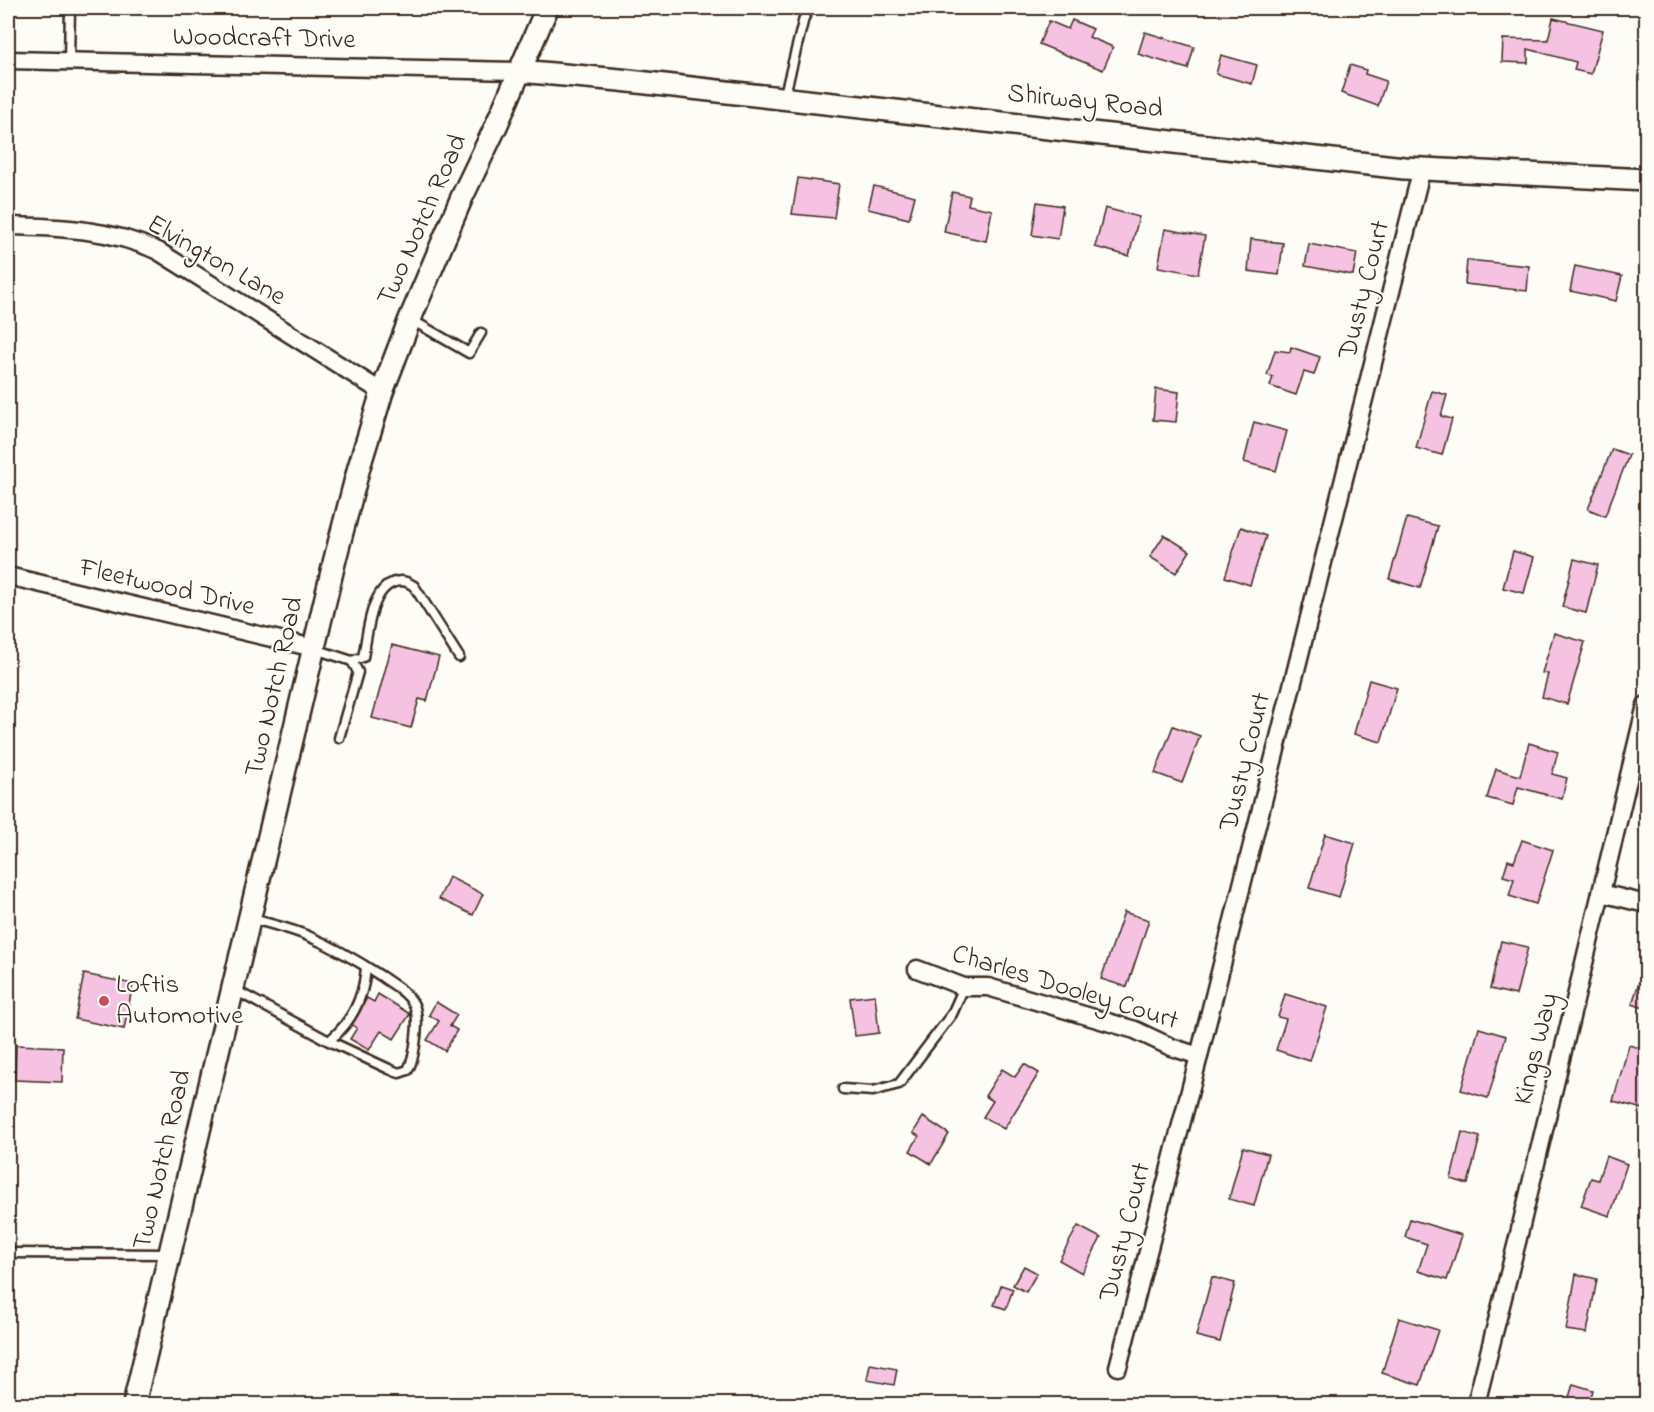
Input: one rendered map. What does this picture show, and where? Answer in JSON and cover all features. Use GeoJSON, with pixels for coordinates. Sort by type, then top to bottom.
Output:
{"type":"FeatureCollection","features":[{"type":"Feature","properties":{"kind":"street","name":"Two Notch Road"},"geometry":{"type":"LineString","coordinates":[[135,1404],[334,559],[359,467],[382,392],[410,319],[547,8]]}},
{"type":"Feature","properties":{"kind":"street","name":"Woodcraft Drive"},"geometry":{"type":"LineString","coordinates":[[8,60],[519,71]]}},
{"type":"Feature","properties":{"kind":"street","name":"Shirway Road"},"geometry":{"type":"LineString","coordinates":[[519,71],[620,80],[1323,159],[1422,168],[1647,180]]}},
{"type":"Feature","properties":{"kind":"street","name":"Dusty Court"},"geometry":{"type":"LineString","coordinates":[[1118,1367],[1199,1056],[1422,168]]}},
{"type":"Feature","properties":{"kind":"street","name":"Elvington Lane"},"geometry":{"type":"LineString","coordinates":[[8,226],[100,232],[144,245],[177,263],[382,392]]}},
{"type":"Feature","properties":{"kind":"street","name":"Fleetwood Drive"},"geometry":{"type":"LineString","coordinates":[[8,576],[314,648]]}},
{"type":"Feature","properties":{"kind":"street","name":"Kings Way"},"geometry":{"type":"LineString","coordinates":[[1476,1404],[1647,705]]}},
{"type":"Feature","properties":{"kind":"street"},"geometry":{"type":"LineString","coordinates":[[1601,893],[1647,904]]}},
{"type":"Feature","properties":{"kind":"street","name":"Charles Dooley Court"},"geometry":{"type":"LineString","coordinates":[[917,969],[964,987],[988,987],[1135,1030],[1171,1047],[1199,1056]]}},
{"type":"Feature","properties":{"kind":"lane"},"geometry":{"type":"LineString","coordinates":[[69,61],[70,8]]}},
{"type":"Feature","properties":{"kind":"lane"},"geometry":{"type":"LineString","coordinates":[[784,98],[804,18],[809,8]]}},
{"type":"Feature","properties":{"kind":"lane"},"geometry":{"type":"LineString","coordinates":[[410,319],[469,353],[481,333]]}},
{"type":"Feature","properties":{"kind":"lane"},"geometry":{"type":"LineString","coordinates":[[314,648],[352,661],[363,657],[376,597],[385,586],[401,581],[414,586],[459,657]]}},
{"type":"Feature","properties":{"kind":"lane"},"geometry":{"type":"LineString","coordinates":[[339,738],[358,672],[352,661]]}},
{"type":"Feature","properties":{"kind":"lane"},"geometry":{"type":"LineString","coordinates":[[233,989],[329,1041],[399,1073],[408,1070],[413,1062],[417,1017],[414,1003],[402,990],[366,967],[306,935],[250,918]]}},
{"type":"Feature","properties":{"kind":"lane"},"geometry":{"type":"LineString","coordinates":[[329,1041],[343,1029],[361,996],[366,967]]}},
{"type":"Feature","properties":{"kind":"lane"},"geometry":{"type":"LineString","coordinates":[[843,1089],[873,1091],[899,1084],[952,1014],[964,987]]}},
{"type":"Feature","properties":{"kind":"lane"},"geometry":{"type":"LineString","coordinates":[[8,1253],[169,1254]]}},
{"type":"Feature","properties":{"kind":"building"},"geometry":{"type":"Polygon","coordinates":[[[1553,18],[1603,30],[1591,74],[1574,70],[1576,62],[1528,49],[1528,63],[1502,62],[1503,39],[1548,40],[1553,18]]]}},
{"type":"Feature","properties":{"kind":"building"},"geometry":{"type":"Polygon","coordinates":[[[1072,20],[1093,29],[1089,37],[1113,47],[1103,70],[1039,44],[1049,21],[1068,29],[1072,20]]]}},
{"type":"Feature","properties":{"kind":"building"},"geometry":{"type":"Polygon","coordinates":[[[1145,32],[1194,47],[1188,69],[1138,54],[1145,32]]]}},
{"type":"Feature","properties":{"kind":"building"},"geometry":{"type":"Polygon","coordinates":[[[1221,55],[1257,65],[1252,84],[1216,74],[1221,55]]]}},
{"type":"Feature","properties":{"kind":"building"},"geometry":{"type":"Polygon","coordinates":[[[1350,65],[1366,70],[1365,74],[1386,81],[1378,106],[1341,93],[1350,65]]]}},
{"type":"Feature","properties":{"kind":"building"},"geometry":{"type":"Polygon","coordinates":[[[798,178],[839,184],[834,218],[792,214],[798,178]]]}},
{"type":"Feature","properties":{"kind":"building"},"geometry":{"type":"Polygon","coordinates":[[[874,186],[915,196],[909,219],[868,209],[874,186]]]}},
{"type":"Feature","properties":{"kind":"building"},"geometry":{"type":"Polygon","coordinates":[[[952,192],[970,196],[968,205],[992,210],[986,241],[944,232],[952,192]]]}},
{"type":"Feature","properties":{"kind":"building"},"geometry":{"type":"Polygon","coordinates":[[[1037,202],[1063,206],[1058,239],[1032,235],[1037,202]]]}},
{"type":"Feature","properties":{"kind":"building"},"geometry":{"type":"Polygon","coordinates":[[[1105,208],[1139,217],[1129,256],[1095,247],[1105,208]]]}},
{"type":"Feature","properties":{"kind":"building"},"geometry":{"type":"Polygon","coordinates":[[[1165,229],[1205,236],[1198,274],[1158,267],[1165,229]]]}},
{"type":"Feature","properties":{"kind":"building"},"geometry":{"type":"Polygon","coordinates":[[[1251,239],[1283,243],[1279,275],[1248,271],[1251,239]]]}},
{"type":"Feature","properties":{"kind":"building"},"geometry":{"type":"Polygon","coordinates":[[[1309,244],[1357,253],[1353,275],[1305,266],[1309,244]]]}},
{"type":"Feature","properties":{"kind":"building"},"geometry":{"type":"Polygon","coordinates":[[[1467,260],[1529,266],[1527,291],[1465,284],[1467,260]]]}},
{"type":"Feature","properties":{"kind":"building"},"geometry":{"type":"Polygon","coordinates":[[[1575,266],[1622,276],[1616,301],[1570,291],[1575,266]]]}},
{"type":"Feature","properties":{"kind":"building"},"geometry":{"type":"Polygon","coordinates":[[[1291,347],[1320,357],[1314,375],[1304,372],[1296,395],[1270,386],[1273,377],[1267,375],[1275,350],[1290,352],[1291,347]]]}},
{"type":"Feature","properties":{"kind":"building"},"geometry":{"type":"Polygon","coordinates":[[[1156,389],[1179,392],[1176,422],[1153,420],[1156,389]]]}},
{"type":"Feature","properties":{"kind":"building"},"geometry":{"type":"Polygon","coordinates":[[[1432,391],[1447,395],[1441,416],[1452,419],[1442,455],[1416,448],[1432,391]]]}},
{"type":"Feature","properties":{"kind":"building"},"geometry":{"type":"Polygon","coordinates":[[[1254,422],[1287,431],[1276,471],[1244,462],[1254,422]]]}},
{"type":"Feature","properties":{"kind":"building"},"geometry":{"type":"Polygon","coordinates":[[[1612,449],[1629,455],[1605,516],[1588,509],[1612,449]]]}},
{"type":"Feature","properties":{"kind":"building"},"geometry":{"type":"Polygon","coordinates":[[[1407,518],[1438,526],[1420,588],[1389,579],[1407,518]]]}},
{"type":"Feature","properties":{"kind":"building"},"geometry":{"type":"Polygon","coordinates":[[[1241,527],[1266,536],[1250,585],[1225,577],[1241,527]]]}},
{"type":"Feature","properties":{"kind":"building"},"geometry":{"type":"Polygon","coordinates":[[[1164,535],[1190,551],[1176,573],[1150,557],[1164,535]]]}},
{"type":"Feature","properties":{"kind":"building"},"geometry":{"type":"Polygon","coordinates":[[[1513,551],[1534,557],[1524,593],[1503,588],[1513,551]]]}},
{"type":"Feature","properties":{"kind":"building"},"geometry":{"type":"Polygon","coordinates":[[[1574,559],[1598,565],[1586,613],[1562,607],[1574,559]]]}},
{"type":"Feature","properties":{"kind":"building"},"geometry":{"type":"Polygon","coordinates":[[[1554,633],[1585,642],[1567,704],[1542,697],[1548,674],[1542,673],[1554,633]]]}},
{"type":"Feature","properties":{"kind":"building"},"geometry":{"type":"Polygon","coordinates":[[[392,645],[439,657],[427,701],[419,699],[411,728],[372,718],[392,645]]]}},
{"type":"Feature","properties":{"kind":"building"},"geometry":{"type":"Polygon","coordinates":[[[1369,680],[1397,688],[1381,742],[1354,734],[1369,680]]]}},
{"type":"Feature","properties":{"kind":"building"},"geometry":{"type":"Polygon","coordinates":[[[1173,726],[1200,736],[1182,783],[1155,773],[1173,726]]]}},
{"type":"Feature","properties":{"kind":"building"},"geometry":{"type":"Polygon","coordinates":[[[1529,743],[1558,752],[1552,774],[1567,778],[1562,799],[1518,787],[1513,805],[1487,798],[1496,769],[1520,776],[1529,743]]]}},
{"type":"Feature","properties":{"kind":"building"},"geometry":{"type":"Polygon","coordinates":[[[1325,834],[1355,843],[1339,897],[1309,888],[1325,834]]]}},
{"type":"Feature","properties":{"kind":"building"},"geometry":{"type":"Polygon","coordinates":[[[1522,840],[1553,850],[1536,904],[1509,896],[1514,879],[1503,876],[1508,860],[1514,862],[1522,840]]]}},
{"type":"Feature","properties":{"kind":"building"},"geometry":{"type":"Polygon","coordinates":[[[449,877],[483,894],[473,915],[439,899],[449,877]]]}},
{"type":"Feature","properties":{"kind":"building"},"geometry":{"type":"Polygon","coordinates":[[[1124,912],[1149,920],[1127,987],[1101,979],[1124,912]]]}},
{"type":"Feature","properties":{"kind":"building"},"geometry":{"type":"Polygon","coordinates":[[[1501,941],[1528,947],[1516,995],[1490,989],[1501,941]]]}},
{"type":"Feature","properties":{"kind":"building"},"geometry":{"type":"Polygon","coordinates":[[[1644,967],[1647,968],[1647,1009],[1632,1004],[1644,967]]]}},
{"type":"Feature","properties":{"kind":"building","name":"Loftis Automotive"},"geometry":{"type":"Polygon","coordinates":[[[84,974],[133,984],[124,1029],[75,1019],[84,974]]]}},
{"type":"Feature","properties":{"kind":"building"},"geometry":{"type":"Polygon","coordinates":[[[378,994],[410,1014],[394,1039],[381,1031],[369,1050],[350,1039],[357,1028],[352,1025],[367,998],[374,1002],[378,994]]]}},
{"type":"Feature","properties":{"kind":"building"},"geometry":{"type":"Polygon","coordinates":[[[1285,994],[1327,1007],[1310,1061],[1276,1050],[1286,1019],[1278,1017],[1285,994]]]}},
{"type":"Feature","properties":{"kind":"building"},"geometry":{"type":"Polygon","coordinates":[[[875,995],[879,1033],[855,1036],[850,998],[875,995]]]}},
{"type":"Feature","properties":{"kind":"building"},"geometry":{"type":"Polygon","coordinates":[[[436,1002],[457,1015],[450,1026],[457,1030],[445,1051],[427,1040],[439,1021],[429,1015],[436,1002]]]}},
{"type":"Feature","properties":{"kind":"building"},"geometry":{"type":"Polygon","coordinates":[[[1479,1028],[1506,1036],[1488,1098],[1461,1090],[1479,1028]]]}},
{"type":"Feature","properties":{"kind":"building"},"geometry":{"type":"Polygon","coordinates":[[[16,1045],[63,1047],[62,1082],[15,1080],[16,1045]]]}},
{"type":"Feature","properties":{"kind":"building"},"geometry":{"type":"Polygon","coordinates":[[[1629,1045],[1647,1050],[1647,1094],[1643,1109],[1613,1101],[1629,1045]]]}},
{"type":"Feature","properties":{"kind":"building"},"geometry":{"type":"Polygon","coordinates":[[[1024,1064],[1039,1073],[1004,1129],[983,1117],[993,1101],[985,1096],[1002,1069],[1015,1077],[1024,1064]]]}},
{"type":"Feature","properties":{"kind":"building"},"geometry":{"type":"Polygon","coordinates":[[[923,1117],[949,1134],[931,1164],[910,1151],[919,1136],[913,1133],[923,1117]]]}},
{"type":"Feature","properties":{"kind":"building"},"geometry":{"type":"Polygon","coordinates":[[[1462,1132],[1480,1137],[1468,1184],[1451,1179],[1462,1132]]]}},
{"type":"Feature","properties":{"kind":"building"},"geometry":{"type":"Polygon","coordinates":[[[1243,1147],[1268,1154],[1254,1206],[1229,1199],[1243,1147]]]}},
{"type":"Feature","properties":{"kind":"building"},"geometry":{"type":"Polygon","coordinates":[[[1606,1156],[1627,1164],[1610,1216],[1581,1206],[1591,1178],[1598,1180],[1606,1156]]]}},
{"type":"Feature","properties":{"kind":"building"},"geometry":{"type":"Polygon","coordinates":[[[1410,1219],[1462,1235],[1447,1280],[1418,1271],[1427,1244],[1405,1237],[1410,1219]]]}},
{"type":"Feature","properties":{"kind":"building"},"geometry":{"type":"Polygon","coordinates":[[[1078,1226],[1101,1238],[1082,1273],[1059,1260],[1078,1226]]]}},
{"type":"Feature","properties":{"kind":"building"},"geometry":{"type":"Polygon","coordinates":[[[1024,1266],[1037,1273],[1026,1292],[1013,1285],[1024,1266]]]}},
{"type":"Feature","properties":{"kind":"building"},"geometry":{"type":"Polygon","coordinates":[[[1576,1274],[1597,1279],[1587,1333],[1566,1330],[1576,1274]]]}},
{"type":"Feature","properties":{"kind":"building"},"geometry":{"type":"Polygon","coordinates":[[[1212,1277],[1235,1283],[1220,1342],[1196,1336],[1212,1277]]]}},
{"type":"Feature","properties":{"kind":"building"},"geometry":{"type":"Polygon","coordinates":[[[1001,1285],[1013,1289],[1006,1309],[994,1305],[1001,1285]]]}},
{"type":"Feature","properties":{"kind":"building"},"geometry":{"type":"Polygon","coordinates":[[[1399,1318],[1438,1330],[1420,1385],[1382,1373],[1399,1318]]]}},
{"type":"Feature","properties":{"kind":"building"},"geometry":{"type":"Polygon","coordinates":[[[870,1364],[897,1369],[894,1385],[867,1380],[870,1364]]]}},
{"type":"Feature","properties":{"kind":"building"},"geometry":{"type":"Polygon","coordinates":[[[1573,1384],[1593,1390],[1589,1404],[1567,1404],[1573,1384]]]}},
{"type":"Feature","properties":{"kind":"place","name":"Loftis Automotive"},"geometry":{"type":"Point","coordinates":[104,1001]}}]}
